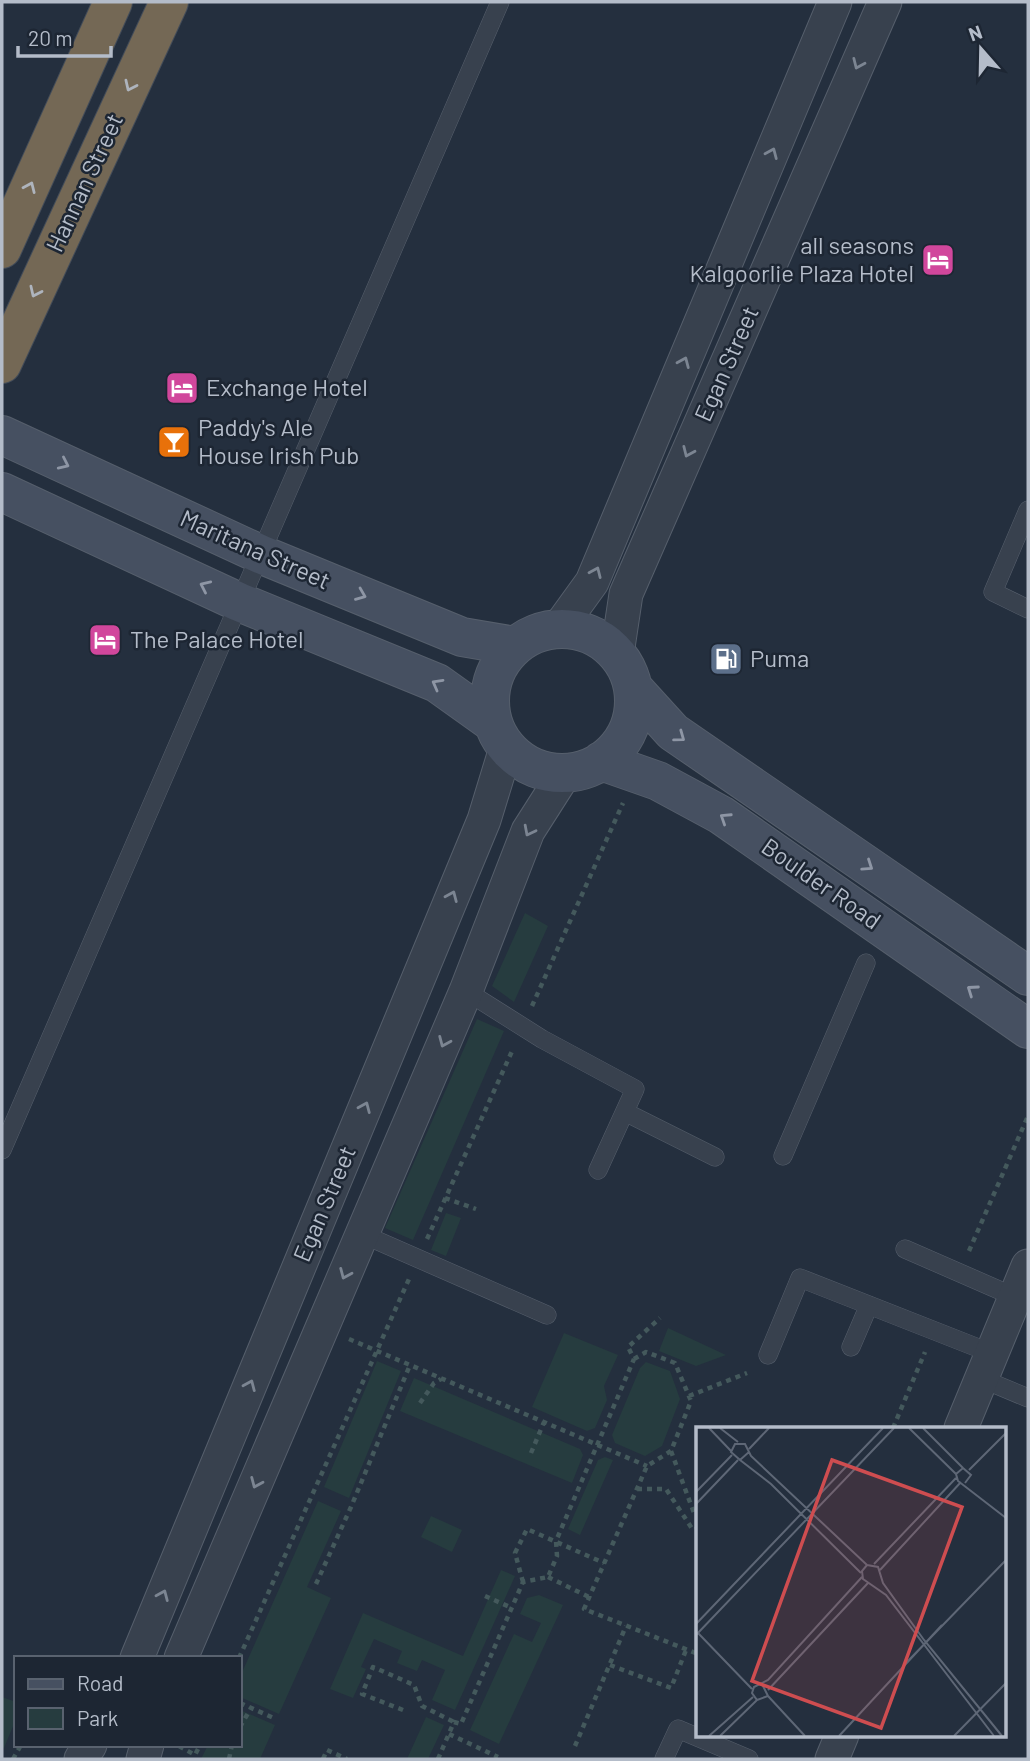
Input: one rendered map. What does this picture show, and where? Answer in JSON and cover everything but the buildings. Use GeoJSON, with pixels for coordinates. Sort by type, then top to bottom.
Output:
{"type":"FeatureCollection","features":[{"type":"Feature","properties":{"kind":"highway","name":"Hannan Street"},"geometry":{"type":"LineString","coordinates":[[2,249],[113,2]]}},
{"type":"Feature","properties":{"kind":"highway","name":"Hannan Street"},"geometry":{"type":"LineString","coordinates":[[2,364],[169,2]]}},
{"type":"Feature","properties":{"kind":"main road","name":"Maritana Street"},"geometry":{"type":"LineString","coordinates":[[2,435],[260,554],[462,637],[515,646]]}},
{"type":"Feature","properties":{"kind":"main road"},"geometry":{"type":"LineString","coordinates":[[2,492],[239,601],[437,683],[500,735],[528,765],[546,771],[580,771],[601,761],[621,742],[629,727],[634,707],[625,671]]}},
{"type":"Feature","properties":{"kind":"main road","name":"Boulder Road"},"geometry":{"type":"LineString","coordinates":[[515,646],[531,636],[558,629],[594,636],[673,732],[1028,976]]}},
{"type":"Feature","properties":{"kind":"main road"},"geometry":{"type":"LineString","coordinates":[[500,735],[489,705],[494,676],[502,660],[515,646]]}},
{"type":"Feature","properties":{"kind":"main road","name":"Boulder Road"},"geometry":{"type":"LineString","coordinates":[[601,761],[658,781],[721,815],[1028,1029]]}},
{"type":"Feature","properties":{"kind":"street","name":"Egan Street"},"geometry":{"type":"LineString","coordinates":[[558,629],[592,582],[835,2]]}},
{"type":"Feature","properties":{"kind":"street","name":"Egan Street"},"geometry":{"type":"LineString","coordinates":[[625,671],[626,594],[885,2]]}},
{"type":"Feature","properties":{"kind":"street","name":"Egan Street"},"geometry":{"type":"LineString","coordinates":[[138,1656],[484,820],[500,735]]}},
{"type":"Feature","properties":{"kind":"street","name":"Egan Street"},"geometry":{"type":"LineString","coordinates":[[182,1656],[466,991],[528,831],[565,773]]}},
{"type":"Feature","properties":{"kind":"street"},"geometry":{"type":"LineString","coordinates":[[962,1427],[1028,1266]]}},
{"type":"Feature","properties":{"kind":"street"},"geometry":{"type":"LineString","coordinates":[[832,1759],[842,1736]]}},
{"type":"Feature","properties":{"kind":"lane"},"geometry":{"type":"LineString","coordinates":[[2,1150],[500,2]]}},
{"type":"Feature","properties":{"kind":"lane"},"geometry":{"type":"LineString","coordinates":[[1028,510],[993,592],[1028,609]]}},
{"type":"Feature","properties":{"kind":"lane"},"geometry":{"type":"LineString","coordinates":[[783,1156],[866,963]]}},
{"type":"Feature","properties":{"kind":"lane"},"geometry":{"type":"LineString","coordinates":[[466,991],[522,1027],[635,1089],[598,1170]]}},
{"type":"Feature","properties":{"kind":"lane"},"geometry":{"type":"LineString","coordinates":[[625,1112],[715,1157]]}},
{"type":"Feature","properties":{"kind":"lane"},"geometry":{"type":"LineString","coordinates":[[362,1234],[547,1315]]}},
{"type":"Feature","properties":{"kind":"lane"},"geometry":{"type":"LineString","coordinates":[[905,1249],[1014,1297]]}},
{"type":"Feature","properties":{"kind":"lane"},"geometry":{"type":"LineString","coordinates":[[768,1355],[800,1278],[869,1305],[986,1365],[1028,1398]]}},
{"type":"Feature","properties":{"kind":"lane"},"geometry":{"type":"LineString","coordinates":[[852,1347],[869,1305]]}},
{"type":"Feature","properties":{"kind":"lane"},"geometry":{"type":"LineString","coordinates":[[664,1759],[678,1729],[749,1759]]}},
{"type":"Feature","properties":{"kind":"path"},"geometry":{"type":"LineString","coordinates":[[240,1656],[626,796]]}},
{"type":"Feature","properties":{"kind":"path"},"geometry":{"type":"LineString","coordinates":[[446,1198],[476,1209]]}},
{"type":"Feature","properties":{"kind":"path"},"geometry":{"type":"LineString","coordinates":[[634,1359],[628,1347],[660,1318]]}},
{"type":"Feature","properties":{"kind":"path"},"geometry":{"type":"LineString","coordinates":[[323,1328],[647,1466]]}},
{"type":"Feature","properties":{"kind":"path"},"geometry":{"type":"LineString","coordinates":[[548,1577],[557,1556],[556,1541],[634,1359],[646,1352],[675,1363],[691,1401],[671,1451],[647,1466],[584,1609],[696,1653]]}},
{"type":"Feature","properties":{"kind":"path"},"geometry":{"type":"LineString","coordinates":[[316,1584],[410,1365]]}},
{"type":"Feature","properties":{"kind":"path"},"geometry":{"type":"LineString","coordinates":[[690,1396],[747,1373]]}},
{"type":"Feature","properties":{"kind":"path"},"geometry":{"type":"LineString","coordinates":[[420,1403],[434,1383],[442,1379]]}},
{"type":"Feature","properties":{"kind":"path"},"geometry":{"type":"LineString","coordinates":[[531,1453],[544,1422]]}},
{"type":"Feature","properties":{"kind":"path"},"geometry":{"type":"LineString","coordinates":[[671,1451],[696,1514]]}},
{"type":"Feature","properties":{"kind":"path"},"geometry":{"type":"LineString","coordinates":[[637,1489],[666,1489],[693,1530],[696,1529]]}},
{"type":"Feature","properties":{"kind":"path"},"geometry":{"type":"LineString","coordinates":[[403,1710],[362,1693],[373,1667],[414,1685],[422,1706],[461,1724],[523,1582],[515,1553],[527,1529],[604,1563]]}},
{"type":"Feature","properties":{"kind":"path"},"geometry":{"type":"LineString","coordinates":[[523,1582],[548,1577],[589,1597]]}},
{"type":"Feature","properties":{"kind":"path"},"geometry":{"type":"LineString","coordinates":[[485,1597],[512,1608]]}},
{"type":"Feature","properties":{"kind":"path"},"geometry":{"type":"LineString","coordinates":[[575,1746],[626,1626]]}},
{"type":"Feature","properties":{"kind":"path"},"geometry":{"type":"LineString","coordinates":[[610,1665],[671,1688],[686,1650]]}},
{"type":"Feature","properties":{"kind":"path"},"geometry":{"type":"LineString","coordinates":[[242,1704],[276,1719]]}},
{"type":"Feature","properties":{"kind":"path"},"geometry":{"type":"LineString","coordinates":[[242,1724],[251,1708]]}},
{"type":"Feature","properties":{"kind":"path"},"geometry":{"type":"LineString","coordinates":[[438,1759],[454,1722]]}},
{"type":"Feature","properties":{"kind":"path"},"geometry":{"type":"LineString","coordinates":[[449,1734],[498,1757]]}},
{"type":"Feature","properties":{"kind":"path"},"geometry":{"type":"LineString","coordinates":[[323,1759],[327,1750],[347,1759]]}},
{"type":"Feature","properties":{"kind":"green space"},"geometry":{"type":"Polygon","coordinates":[[[525,913],[548,926],[514,1002],[492,986],[525,913]]]}},
{"type":"Feature","properties":{"kind":"green space"},"geometry":{"type":"Polygon","coordinates":[[[477,1019],[504,1031],[413,1240],[385,1228],[477,1019]]]}},
{"type":"Feature","properties":{"kind":"green space"},"geometry":{"type":"Polygon","coordinates":[[[446,1213],[461,1218],[446,1256],[431,1250],[446,1213]]]}},
{"type":"Feature","properties":{"kind":"green space"},"geometry":{"type":"Polygon","coordinates":[[[668,1328],[726,1355],[696,1366],[659,1351],[668,1328]]]}},
{"type":"Feature","properties":{"kind":"green space"},"geometry":{"type":"Polygon","coordinates":[[[564,1333],[618,1355],[604,1386],[607,1400],[595,1428],[587,1431],[532,1407],[564,1333]]]}},
{"type":"Feature","properties":{"kind":"green space"},"geometry":{"type":"Polygon","coordinates":[[[377,1361],[401,1371],[349,1498],[324,1487],[377,1361]]]}},
{"type":"Feature","properties":{"kind":"green space"},"geometry":{"type":"Polygon","coordinates":[[[646,1362],[670,1371],[680,1399],[662,1446],[645,1456],[615,1443],[612,1435],[640,1368],[646,1362]]]}},
{"type":"Feature","properties":{"kind":"green space"},"geometry":{"type":"Polygon","coordinates":[[[414,1378],[580,1449],[583,1455],[572,1483],[400,1411],[414,1378]]]}},
{"type":"Feature","properties":{"kind":"green space"},"geometry":{"type":"Polygon","coordinates":[[[605,1457],[613,1460],[580,1535],[568,1529],[598,1460],[605,1457]]]}},
{"type":"Feature","properties":{"kind":"green space"},"geometry":{"type":"Polygon","coordinates":[[[318,1501],[341,1511],[307,1587],[331,1598],[279,1714],[242,1698],[242,1672],[318,1501]]]}},
{"type":"Feature","properties":{"kind":"green space"},"geometry":{"type":"Polygon","coordinates":[[[431,1516],[462,1530],[452,1552],[421,1537],[431,1516]]]}},
{"type":"Feature","properties":{"kind":"green space"},"geometry":{"type":"Polygon","coordinates":[[[501,1570],[515,1576],[455,1710],[432,1700],[445,1670],[422,1660],[417,1671],[397,1663],[402,1651],[374,1639],[361,1667],[366,1669],[353,1698],[330,1689],[363,1613],[463,1656],[501,1570]]]}},
{"type":"Feature","properties":{"kind":"green space"},"geometry":{"type":"Polygon","coordinates":[[[539,1595],[563,1605],[499,1744],[470,1730],[514,1634],[532,1642],[541,1623],[520,1614],[527,1598],[539,1595]]]}},
{"type":"Feature","properties":{"kind":"green space"},"geometry":{"type":"Polygon","coordinates":[[[2,1697],[14,1701],[14,1724],[4,1748],[2,1697]]]}},
{"type":"Feature","properties":{"kind":"green space"},"geometry":{"type":"Polygon","coordinates":[[[242,1711],[275,1725],[260,1759],[201,1759],[207,1747],[242,1747],[242,1711]]]}},
{"type":"Feature","properties":{"kind":"green space"},"geometry":{"type":"Polygon","coordinates":[[[426,1717],[444,1725],[428,1759],[407,1759],[426,1717]]]}},
{"type":"Feature","properties":{"kind":"place","name":"all seasons Kalgoorlie Plaza Hotel"},"geometry":{"type":"Point","coordinates":[938,260]}},
{"type":"Feature","properties":{"kind":"place","name":"Exchange Hotel"},"geometry":{"type":"Point","coordinates":[182,388]}},
{"type":"Feature","properties":{"kind":"place","name":"Paddy's Ale House Irish Pub"},"geometry":{"type":"Point","coordinates":[174,442]}},
{"type":"Feature","properties":{"kind":"place","name":"The Palace Hotel"},"geometry":{"type":"Point","coordinates":[105,640]}},
{"type":"Feature","properties":{"kind":"place","name":"Puma"},"geometry":{"type":"Point","coordinates":[726,659]}}]}
